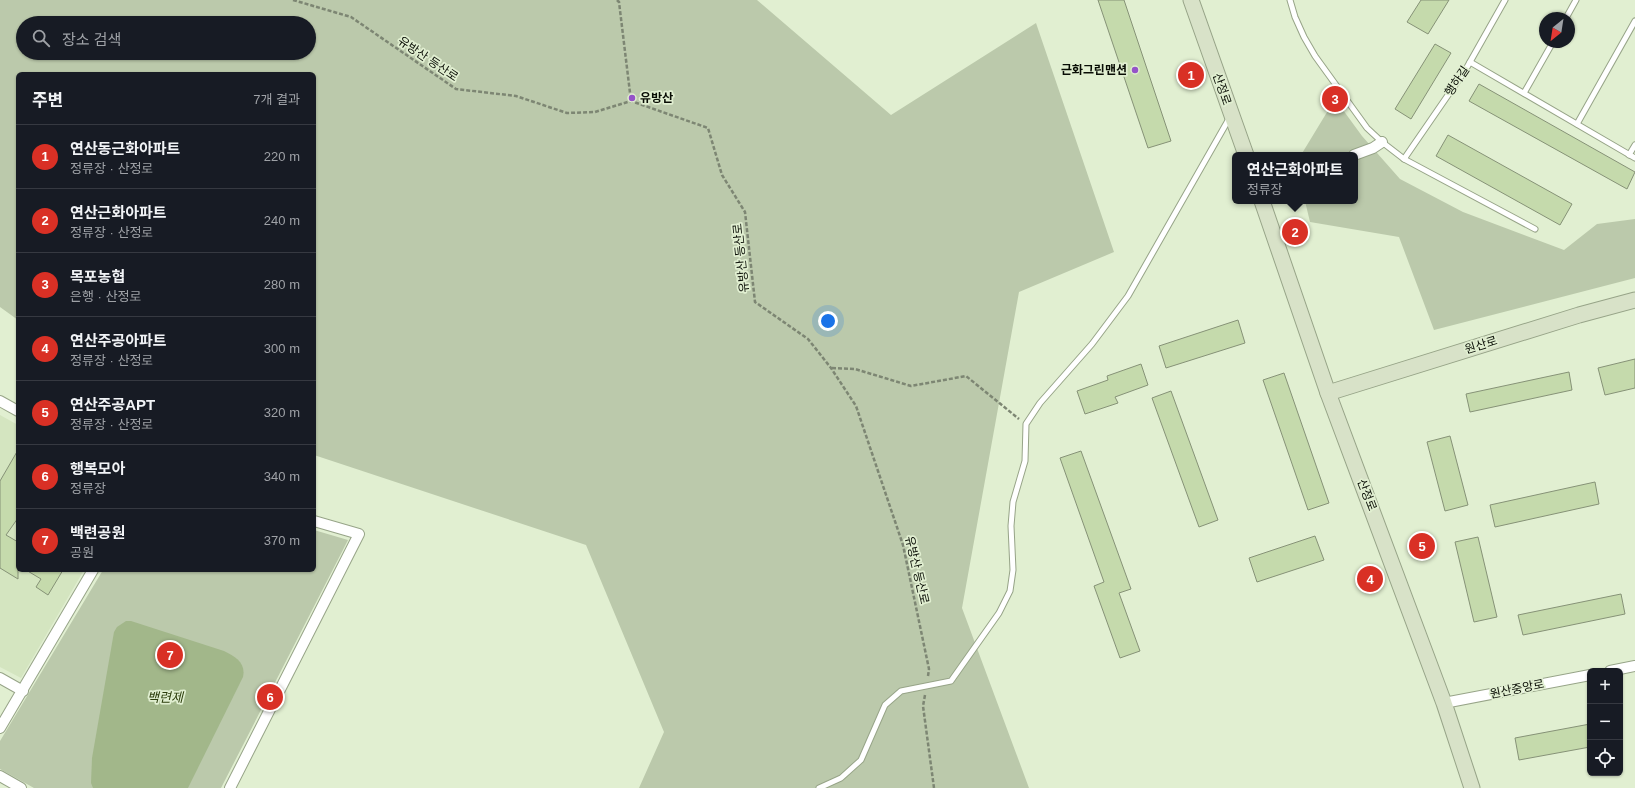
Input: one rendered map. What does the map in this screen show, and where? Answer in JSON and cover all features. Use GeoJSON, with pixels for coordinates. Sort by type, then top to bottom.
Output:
{"type":"FeatureCollection","features":[{"type":"Feature","properties":{"kind":"street","name":"산정로"},"geometry":{"type":"LineString","coordinates":[[1191,0],[1245,152]]}},
{"type":"Feature","properties":{"kind":"street"},"geometry":{"type":"LineString","coordinates":[[1358,154],[1373,148],[1382,142]]}},
{"type":"Feature","properties":{"kind":"street","name":"산정로"},"geometry":{"type":"LineString","coordinates":[[1263,204],[1328,393],[1444,703],[1472,788]]}},
{"type":"Feature","properties":{"kind":"street","name":"원산로"},"geometry":{"type":"LineString","coordinates":[[1328,393],[1571,317],[1635,300]]}},
{"type":"Feature","properties":{"kind":"street"},"geometry":{"type":"LineString","coordinates":[[0,401],[16,410]]}},
{"type":"Feature","properties":{"kind":"street"},"geometry":{"type":"LineString","coordinates":[[230,788],[359,534],[316,522]]}},
{"type":"Feature","properties":{"kind":"street"},"geometry":{"type":"LineString","coordinates":[[0,728],[92,572]]}},
{"type":"Feature","properties":{"kind":"street"},"geometry":{"type":"LineString","coordinates":[[1623,668],[1635,666]]}},
{"type":"Feature","properties":{"kind":"street","name":"원산중앙로"},"geometry":{"type":"LineString","coordinates":[[1444,703],[1587,676]]}},
{"type":"Feature","properties":{"kind":"street"},"geometry":{"type":"LineString","coordinates":[[0,678],[23,691]]}},
{"type":"Feature","properties":{"kind":"street"},"geometry":{"type":"LineString","coordinates":[[0,776],[22,788]]}},
{"type":"Feature","properties":{"kind":"lane"},"geometry":{"type":"LineString","coordinates":[[1290,0],[1295,17],[1315,56],[1367,128],[1404,159],[1535,229]]}},
{"type":"Feature","properties":{"kind":"lane","name":"행하길"},"geometry":{"type":"LineString","coordinates":[[1404,159],[1470,62],[1506,0]]}},
{"type":"Feature","properties":{"kind":"lane"},"geometry":{"type":"LineString","coordinates":[[1569,12],[1576,0]]}},
{"type":"Feature","properties":{"kind":"lane"},"geometry":{"type":"LineString","coordinates":[[1577,124],[1635,21]]}},
{"type":"Feature","properties":{"kind":"lane"},"geometry":{"type":"LineString","coordinates":[[1524,93],[1550,48]]}},
{"type":"Feature","properties":{"kind":"lane"},"geometry":{"type":"LineString","coordinates":[[1470,62],[1635,158]]}},
{"type":"Feature","properties":{"kind":"lane"},"geometry":{"type":"LineString","coordinates":[[819,788],[841,778],[861,760],[885,705],[901,691],[951,681],[999,613],[1010,592],[1013,570],[1013,502],[1025,461],[1026,424],[1040,402],[1092,344],[1128,296],[1195,181],[1231,114]]}},
{"type":"Feature","properties":{"kind":"lane"},"geometry":{"type":"LineString","coordinates":[[1629,155],[1635,145]]}},
{"type":"Feature","properties":{"kind":"path","name":"유방산 등산로"},"geometry":{"type":"LineString","coordinates":[[292,0],[351,17],[456,89],[516,96],[567,113],[596,112],[631,100],[708,128],[722,175],[745,212],[755,302],[808,339],[831,368],[856,406],[903,545],[929,669],[924,706],[934,788]]}},
{"type":"Feature","properties":{"kind":"path"},"geometry":{"type":"LineString","coordinates":[[617,0],[619,2],[631,100]]}},
{"type":"Feature","properties":{"kind":"path"},"geometry":{"type":"LineString","coordinates":[[831,368],[855,369],[911,386],[966,376],[1026,424]]}},
{"type":"Feature","properties":{"kind":"shaded area"},"geometry":{"type":"Polygon","coordinates":[[[0,0],[757,0],[891,115],[1036,23],[1114,252],[1019,292],[962,608],[1029,788],[639,788],[664,732],[586,545],[316,456],[316,72],[16,72],[16,319],[0,307],[0,0]]]}},
{"type":"Feature","properties":{"kind":"shaded area"},"geometry":{"type":"Polygon","coordinates":[[[1335,99],[1362,136],[1400,179],[1463,212],[1564,250],[1597,224],[1635,219],[1635,278],[1434,330],[1399,237],[1310,222],[1306,204],[1358,204],[1358,152],[1303,152],[1335,99]]]}},
{"type":"Feature","properties":{"kind":"shaded area"},"geometry":{"type":"Polygon","coordinates":[[[0,415],[16,424],[16,572],[83,572],[21,678],[0,667],[0,415]]]}},
{"type":"Feature","properties":{"kind":"shaded area"},"geometry":{"type":"Polygon","coordinates":[[[316,531],[348,540],[221,788],[34,788],[0,769],[0,741],[102,572],[316,572],[316,531]]]}},
{"type":"Feature","properties":{"kind":"water","name":"백련제"},"geometry":{"type":"Polygon","coordinates":[[[126,621],[131,621],[224,651],[236,658],[243,668],[243,677],[188,788],[93,788],[91,783],[92,758],[114,632],[117,627],[126,621]]]}},
{"type":"Feature","properties":{"kind":"building","name":"근화그린맨션"},"geometry":{"type":"Polygon","coordinates":[[[1098,0],[1124,0],[1171,141],[1148,148],[1098,0]]]}},
{"type":"Feature","properties":{"kind":"building"},"geometry":{"type":"Polygon","coordinates":[[[1421,0],[1449,0],[1428,34],[1407,22],[1421,0]]]}},
{"type":"Feature","properties":{"kind":"building"},"geometry":{"type":"Polygon","coordinates":[[[1435,44],[1451,53],[1411,119],[1395,109],[1435,44]]]}},
{"type":"Feature","properties":{"kind":"building"},"geometry":{"type":"Polygon","coordinates":[[[1479,84],[1635,172],[1627,189],[1469,101],[1479,84]]]}},
{"type":"Feature","properties":{"kind":"building"},"geometry":{"type":"Polygon","coordinates":[[[1448,135],[1572,204],[1560,225],[1436,156],[1448,135]]]}},
{"type":"Feature","properties":{"kind":"building"},"geometry":{"type":"Polygon","coordinates":[[[1238,320],[1245,343],[1166,368],[1159,346],[1238,320]]]}},
{"type":"Feature","properties":{"kind":"building"},"geometry":{"type":"Polygon","coordinates":[[[1635,359],[1635,388],[1605,395],[1598,368],[1635,359]]]}},
{"type":"Feature","properties":{"kind":"building"},"geometry":{"type":"Polygon","coordinates":[[[1141,364],[1148,385],[1115,397],[1118,403],[1085,414],[1077,391],[1108,380],[1107,376],[1141,364]]]}},
{"type":"Feature","properties":{"kind":"building"},"geometry":{"type":"Polygon","coordinates":[[[1569,372],[1572,390],[1470,412],[1466,394],[1569,372]]]}},
{"type":"Feature","properties":{"kind":"building"},"geometry":{"type":"Polygon","coordinates":[[[1284,373],[1329,503],[1308,510],[1263,380],[1284,373]]]}},
{"type":"Feature","properties":{"kind":"building"},"geometry":{"type":"Polygon","coordinates":[[[1171,391],[1218,520],[1199,527],[1152,398],[1171,391]]]}},
{"type":"Feature","properties":{"kind":"building"},"geometry":{"type":"Polygon","coordinates":[[[1450,436],[1468,505],[1445,511],[1427,442],[1450,436]]]}},
{"type":"Feature","properties":{"kind":"building"},"geometry":{"type":"Polygon","coordinates":[[[1081,451],[1131,589],[1119,593],[1140,651],[1120,658],[1094,586],[1104,582],[1060,458],[1081,451]]]}},
{"type":"Feature","properties":{"kind":"building"},"geometry":{"type":"Polygon","coordinates":[[[16,453],[16,521],[6,535],[16,541],[16,572],[18,572],[18,579],[0,568],[0,481],[16,453]]]}},
{"type":"Feature","properties":{"kind":"building"},"geometry":{"type":"Polygon","coordinates":[[[1595,482],[1599,504],[1495,527],[1490,505],[1595,482]]]}},
{"type":"Feature","properties":{"kind":"building"},"geometry":{"type":"Polygon","coordinates":[[[1315,536],[1324,560],[1257,582],[1249,558],[1315,536]]]}},
{"type":"Feature","properties":{"kind":"building"},"geometry":{"type":"Polygon","coordinates":[[[1478,537],[1497,617],[1474,622],[1455,542],[1478,537]]]}},
{"type":"Feature","properties":{"kind":"building"},"geometry":{"type":"Polygon","coordinates":[[[29,572],[62,572],[48,595],[36,587],[41,579],[29,572]]]}},
{"type":"Feature","properties":{"kind":"building"},"geometry":{"type":"Polygon","coordinates":[[[1621,594],[1625,614],[1523,635],[1518,615],[1621,594]]]}},
{"type":"Feature","properties":{"kind":"building"},"geometry":{"type":"Polygon","coordinates":[[[1587,725],[1587,748],[1519,760],[1515,738],[1587,725]]]}},
{"type":"Feature","properties":{"kind":"place","name":"근화그린맨션"},"geometry":{"type":"Point","coordinates":[1135,70]}},
{"type":"Feature","properties":{"kind":"place","name":"연산동근화아파트"},"geometry":{"type":"Point","coordinates":[1191,75]}},
{"type":"Feature","properties":{"kind":"place","name":"유방산"},"geometry":{"type":"Point","coordinates":[632,98]}},
{"type":"Feature","properties":{"kind":"place","name":"목포농협"},"geometry":{"type":"Point","coordinates":[1335,99]}},
{"type":"Feature","properties":{"kind":"place","name":"연산근화아파트"},"geometry":{"type":"Point","coordinates":[1295,232]}},
{"type":"Feature","properties":{"kind":"place","name":"연산주공APT"},"geometry":{"type":"Point","coordinates":[1422,546]}},
{"type":"Feature","properties":{"kind":"place","name":"연산주공아파트"},"geometry":{"type":"Point","coordinates":[1370,579]}},
{"type":"Feature","properties":{"kind":"place","name":"백련공원"},"geometry":{"type":"Point","coordinates":[170,655]}},
{"type":"Feature","properties":{"kind":"place","name":"행복모아"},"geometry":{"type":"Point","coordinates":[270,697]}}]}
